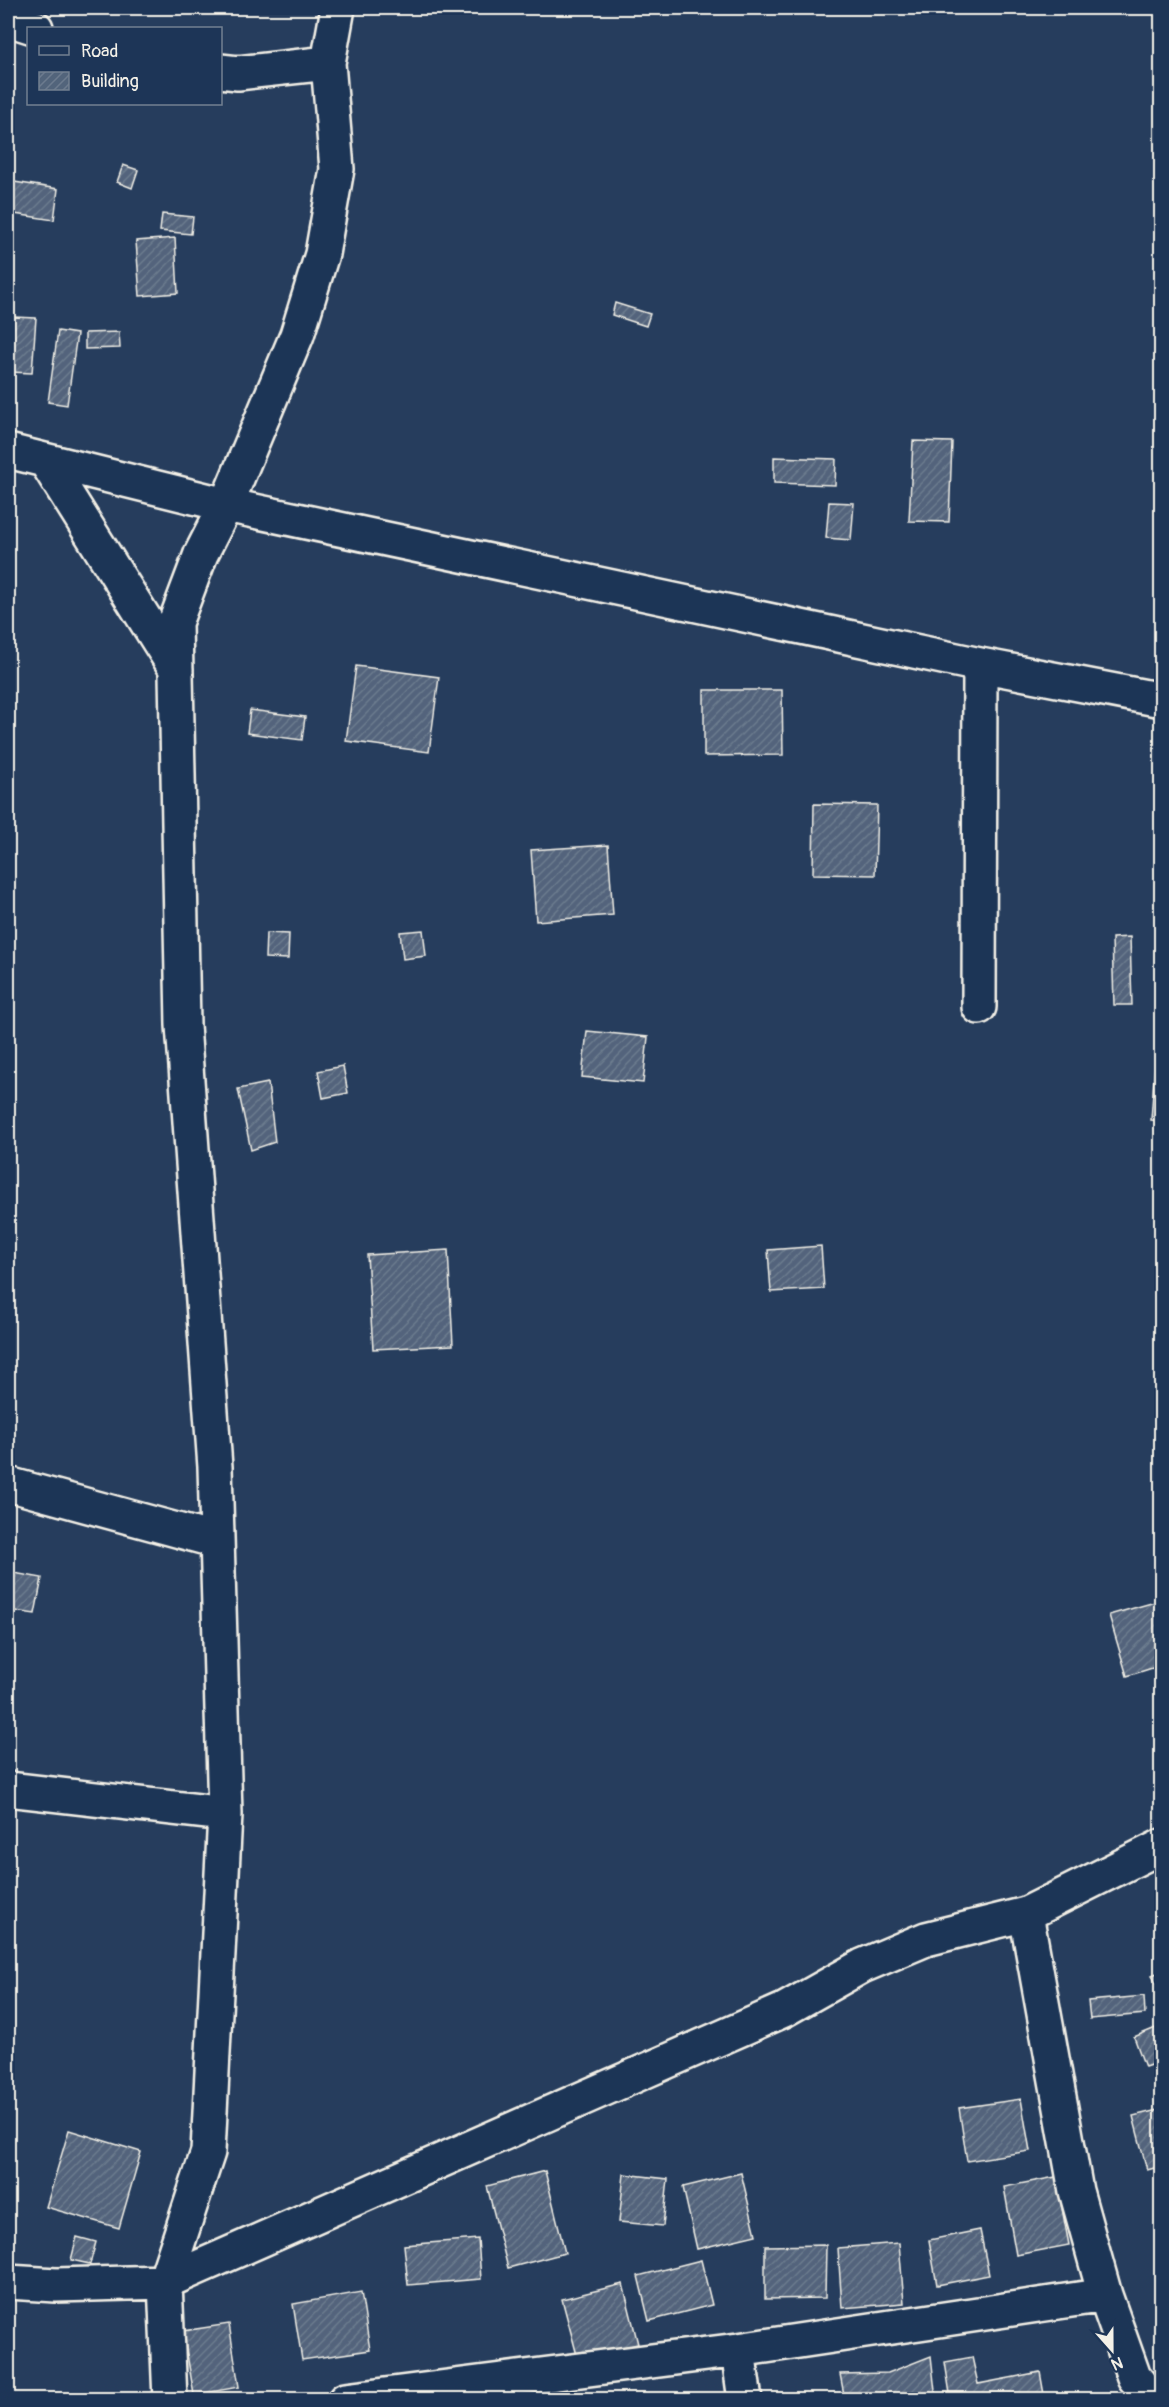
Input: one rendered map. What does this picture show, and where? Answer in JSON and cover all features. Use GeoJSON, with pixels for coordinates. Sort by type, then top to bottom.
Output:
{"type":"FeatureCollection","features":[{"type":"Feature","properties":{"kind":"street"},"geometry":{"type":"LineString","coordinates":[[170,2400],[165,2282],[208,2152],[225,1814],[215,1467],[183,1025],[175,623],[201,554],[226,505],[297,335],[321,254],[337,169],[328,63],[338,8]]}},
{"type":"Feature","properties":{"kind":"street"},"geometry":{"type":"LineString","coordinates":[[8,19],[33,27]]}},
{"type":"Feature","properties":{"kind":"street"},"geometry":{"type":"LineString","coordinates":[[222,71],[238,73],[328,63]]}},
{"type":"Feature","properties":{"kind":"street"},"geometry":{"type":"LineString","coordinates":[[8,451],[226,505],[980,665],[1161,700]]}},
{"type":"Feature","properties":{"kind":"street"},"geometry":{"type":"LineString","coordinates":[[45,460],[176,669]]}},
{"type":"Feature","properties":{"kind":"street"},"geometry":{"type":"LineString","coordinates":[[979,1007],[980,665]]}},
{"type":"Feature","properties":{"kind":"street"},"geometry":{"type":"LineString","coordinates":[[8,1484],[217,1541]]}},
{"type":"Feature","properties":{"kind":"street"},"geometry":{"type":"LineString","coordinates":[[8,1789],[225,1814]]}},
{"type":"Feature","properties":{"kind":"street"},"geometry":{"type":"LineString","coordinates":[[8,2282],[56,2285],[165,2282],[784,2010],[873,1962],[926,1939],[1026,1914],[1161,1845]]}},
{"type":"Feature","properties":{"kind":"street"},"geometry":{"type":"LineString","coordinates":[[1026,1914],[1076,2191],[1106,2295],[1134,2377],[1151,2397],[1157,2400]]}},
{"type":"Feature","properties":{"kind":"street"},"geometry":{"type":"LineString","coordinates":[[345,2400],[738,2349],[1106,2295]]}},
{"type":"Feature","properties":{"kind":"street"},"geometry":{"type":"LineString","coordinates":[[738,2349],[745,2400]]}},
{"type":"Feature","properties":{"kind":"building"},"geometry":{"type":"Polygon","coordinates":[[[123,165],[138,170],[132,188],[117,182],[123,165]]]}},
{"type":"Feature","properties":{"kind":"building"},"geometry":{"type":"Polygon","coordinates":[[[8,181],[58,189],[54,220],[8,213],[8,181]]]}},
{"type":"Feature","properties":{"kind":"building"},"geometry":{"type":"Polygon","coordinates":[[[162,214],[193,217],[191,234],[160,231],[162,214]]]}},
{"type":"Feature","properties":{"kind":"building"},"geometry":{"type":"Polygon","coordinates":[[[175,238],[178,293],[140,296],[136,241],[175,238]]]}},
{"type":"Feature","properties":{"kind":"building"},"geometry":{"type":"Polygon","coordinates":[[[615,303],[650,314],[646,326],[612,315],[615,303]]]}},
{"type":"Feature","properties":{"kind":"building"},"geometry":{"type":"Polygon","coordinates":[[[13,317],[36,318],[32,373],[10,372],[13,317]]]}},
{"type":"Feature","properties":{"kind":"building"},"geometry":{"type":"Polygon","coordinates":[[[58,331],[77,334],[67,405],[48,402],[58,331]]]}},
{"type":"Feature","properties":{"kind":"building"},"geometry":{"type":"Polygon","coordinates":[[[119,332],[120,348],[85,349],[85,333],[119,332]]]}},
{"type":"Feature","properties":{"kind":"building"},"geometry":{"type":"Polygon","coordinates":[[[913,441],[952,442],[949,522],[909,521],[913,441]]]}},
{"type":"Feature","properties":{"kind":"building"},"geometry":{"type":"Polygon","coordinates":[[[774,457],[836,459],[835,485],[774,483],[774,457]]]}},
{"type":"Feature","properties":{"kind":"building"},"geometry":{"type":"Polygon","coordinates":[[[829,502],[854,503],[851,540],[826,538],[829,502]]]}},
{"type":"Feature","properties":{"kind":"building"},"geometry":{"type":"Polygon","coordinates":[[[356,666],[439,677],[429,752],[346,741],[356,666]]]}},
{"type":"Feature","properties":{"kind":"building"},"geometry":{"type":"Polygon","coordinates":[[[704,690],[782,690],[783,755],[704,756],[704,690]]]}},
{"type":"Feature","properties":{"kind":"building"},"geometry":{"type":"Polygon","coordinates":[[[250,710],[305,717],[302,740],[247,733],[250,710]]]}},
{"type":"Feature","properties":{"kind":"building"},"geometry":{"type":"Polygon","coordinates":[[[814,804],[877,805],[875,875],[813,874],[814,804]]]}},
{"type":"Feature","properties":{"kind":"building"},"geometry":{"type":"Polygon","coordinates":[[[608,845],[613,915],[536,921],[531,850],[608,845]]]}},
{"type":"Feature","properties":{"kind":"building"},"geometry":{"type":"Polygon","coordinates":[[[423,930],[426,956],[403,959],[400,932],[423,930]]]}},
{"type":"Feature","properties":{"kind":"building"},"geometry":{"type":"Polygon","coordinates":[[[266,933],[289,934],[288,959],[265,958],[266,933]]]}},
{"type":"Feature","properties":{"kind":"building"},"geometry":{"type":"Polygon","coordinates":[[[1130,937],[1132,1005],[1114,1005],[1112,938],[1130,937]]]}},
{"type":"Feature","properties":{"kind":"building"},"geometry":{"type":"Polygon","coordinates":[[[587,1031],[648,1037],[643,1083],[582,1077],[587,1031]]]}},
{"type":"Feature","properties":{"kind":"building"},"geometry":{"type":"Polygon","coordinates":[[[1157,1037],[1162,1038],[1162,1121],[1151,1120],[1157,1037]]]}},
{"type":"Feature","properties":{"kind":"building"},"geometry":{"type":"Polygon","coordinates":[[[343,1066],[348,1093],[323,1098],[318,1071],[343,1066]]]}},
{"type":"Feature","properties":{"kind":"building"},"geometry":{"type":"Polygon","coordinates":[[[268,1083],[275,1142],[251,1150],[238,1089],[268,1083]]]}},
{"type":"Feature","properties":{"kind":"building"},"geometry":{"type":"Polygon","coordinates":[[[821,1246],[824,1289],[771,1292],[768,1250],[821,1246]]]}},
{"type":"Feature","properties":{"kind":"building"},"geometry":{"type":"Polygon","coordinates":[[[448,1250],[453,1345],[373,1349],[367,1255],[448,1250]]]}},
{"type":"Feature","properties":{"kind":"building"},"geometry":{"type":"Polygon","coordinates":[[[8,1572],[42,1578],[35,1614],[8,1610],[8,1572]]]}},
{"type":"Feature","properties":{"kind":"building"},"geometry":{"type":"Polygon","coordinates":[[[1162,1600],[1162,1665],[1127,1676],[1109,1615],[1162,1600]]]}},
{"type":"Feature","properties":{"kind":"building"},"geometry":{"type":"Polygon","coordinates":[[[1162,1971],[1162,1994],[1161,1995],[1152,1975],[1162,1971]]]}},
{"type":"Feature","properties":{"kind":"building"},"geometry":{"type":"Polygon","coordinates":[[[1144,1996],[1145,2014],[1090,2019],[1088,2001],[1144,1996]]]}},
{"type":"Feature","properties":{"kind":"building"},"geometry":{"type":"Polygon","coordinates":[[[1158,2027],[1162,2036],[1162,2061],[1145,2067],[1134,2037],[1158,2027]]]}},
{"type":"Feature","properties":{"kind":"building"},"geometry":{"type":"Polygon","coordinates":[[[1021,2099],[1030,2151],[967,2161],[959,2108],[1021,2099]]]}},
{"type":"Feature","properties":{"kind":"building"},"geometry":{"type":"Polygon","coordinates":[[[1162,2109],[1162,2166],[1147,2170],[1133,2116],[1162,2109]]]}},
{"type":"Feature","properties":{"kind":"building"},"geometry":{"type":"Polygon","coordinates":[[[69,2130],[141,2152],[119,2228],[46,2207],[69,2130]]]}},
{"type":"Feature","properties":{"kind":"building"},"geometry":{"type":"Polygon","coordinates":[[[545,2171],[565,2253],[508,2268],[487,2186],[545,2171]]]}},
{"type":"Feature","properties":{"kind":"building"},"geometry":{"type":"Polygon","coordinates":[[[741,2173],[756,2235],[697,2249],[683,2187],[741,2173]]]}},
{"type":"Feature","properties":{"kind":"building"},"geometry":{"type":"Polygon","coordinates":[[[624,2174],[668,2179],[663,2226],[619,2222],[624,2174]]]}},
{"type":"Feature","properties":{"kind":"building"},"geometry":{"type":"Polygon","coordinates":[[[1056,2177],[1069,2245],[1016,2255],[1004,2187],[1056,2177]]]}},
{"type":"Feature","properties":{"kind":"building"},"geometry":{"type":"Polygon","coordinates":[[[980,2230],[989,2275],[937,2285],[929,2240],[980,2230]]]}},
{"type":"Feature","properties":{"kind":"building"},"geometry":{"type":"Polygon","coordinates":[[[77,2237],[96,2242],[90,2264],[71,2260],[77,2237]]]}},
{"type":"Feature","properties":{"kind":"building"},"geometry":{"type":"Polygon","coordinates":[[[478,2239],[481,2279],[408,2285],[404,2245],[478,2239]]]}},
{"type":"Feature","properties":{"kind":"building"},"geometry":{"type":"Polygon","coordinates":[[[899,2243],[904,2303],[842,2308],[838,2248],[899,2243]]]}},
{"type":"Feature","properties":{"kind":"building"},"geometry":{"type":"Polygon","coordinates":[[[826,2245],[825,2298],[765,2299],[765,2246],[826,2245]]]}},
{"type":"Feature","properties":{"kind":"building"},"geometry":{"type":"Polygon","coordinates":[[[701,2260],[712,2305],[649,2321],[638,2276],[701,2260]]]}},
{"type":"Feature","properties":{"kind":"building"},"geometry":{"type":"Polygon","coordinates":[[[623,2284],[638,2344],[578,2359],[562,2299],[623,2284]]]}},
{"type":"Feature","properties":{"kind":"building"},"geometry":{"type":"Polygon","coordinates":[[[361,2292],[370,2350],[302,2360],[293,2304],[361,2292]]]}},
{"type":"Feature","properties":{"kind":"building"},"geometry":{"type":"Polygon","coordinates":[[[229,2324],[239,2387],[194,2395],[183,2331],[229,2324]]]}},
{"type":"Feature","properties":{"kind":"building"},"geometry":{"type":"Polygon","coordinates":[[[931,2356],[936,2400],[845,2400],[840,2374],[888,2373],[931,2356]]]}},
{"type":"Feature","properties":{"kind":"building"},"geometry":{"type":"Polygon","coordinates":[[[972,2357],[978,2384],[1040,2372],[1045,2400],[951,2400],[945,2362],[972,2357]]]}}]}
